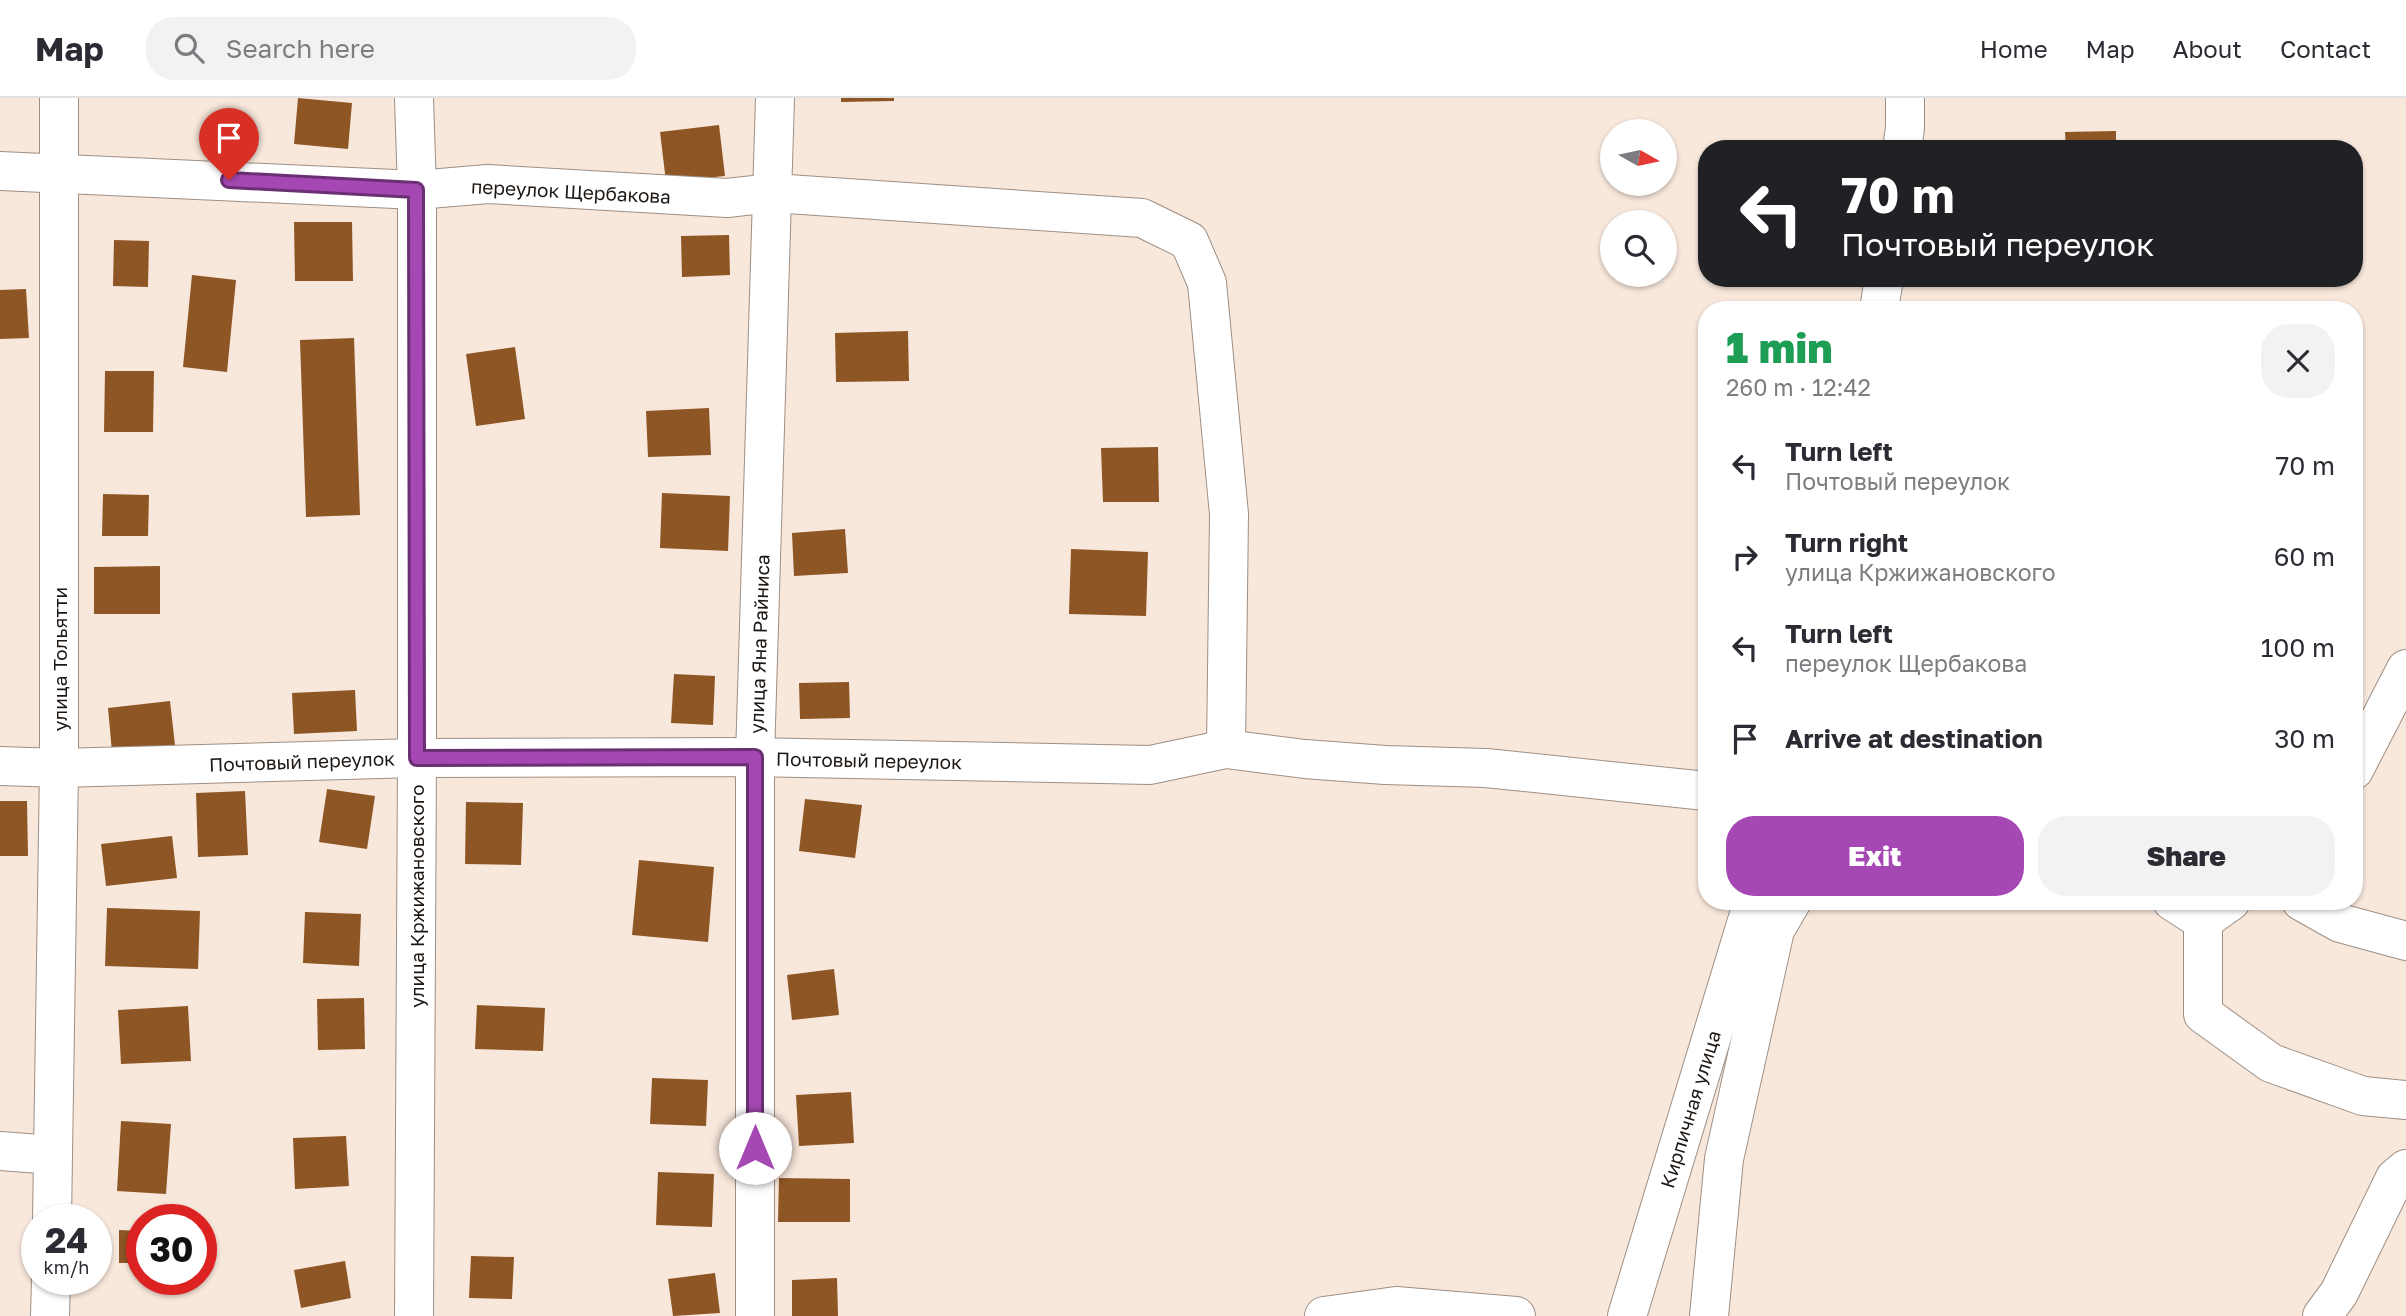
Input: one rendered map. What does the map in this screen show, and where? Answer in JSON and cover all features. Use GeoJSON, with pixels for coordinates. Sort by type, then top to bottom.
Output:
{"type":"FeatureCollection","features":[{"type":"Feature","properties":{"kind":"street","name":"улица Тольятти"},"geometry":{"type":"LineString","coordinates":[[52,1204],[59,768],[59,98]]}},
{"type":"Feature","properties":{"kind":"street","name":"улица Кржижановского"},"geometry":{"type":"LineString","coordinates":[[414,98],[417,758],[414,1316]]}},
{"type":"Feature","properties":{"kind":"street","name":"улица Яна Райниса"},"geometry":{"type":"LineString","coordinates":[[755,1316],[755,757],[775,98]]}},
{"type":"Feature","properties":{"kind":"street"},"geometry":{"type":"LineString","coordinates":[[1903,140],[1905,98]]}},
{"type":"Feature","properties":{"kind":"street","name":"переулок Щербакова"},"geometry":{"type":"LineString","coordinates":[[0,171],[416,190],[488,184],[727,198],[773,193],[1142,218],[1189,241],[1207,283],[1229,514],[1226,749]]}},
{"type":"Feature","properties":{"kind":"street"},"geometry":{"type":"LineString","coordinates":[[2363,752],[2405,669]]}},
{"type":"Feature","properties":{"kind":"street","name":"Почтовый переулок"},"geometry":{"type":"LineString","coordinates":[[0,766],[59,768],[417,758],[755,757],[1150,765],[1226,749],[1358,763],[1486,768],[1698,790]]}},
{"type":"Feature","properties":{"kind":"street","name":"Кирпичная улица"},"geometry":{"type":"LineString","coordinates":[[1628,1316],[1750,910]]}},
{"type":"Feature","properties":{"kind":"street"},"geometry":{"type":"LineString","coordinates":[[1709,1316],[1724,1159],[1775,930],[1787,910]]}},
{"type":"Feature","properties":{"kind":"street"},"geometry":{"type":"LineString","coordinates":[[2202,910],[2203,1014],[2271,1063],[2363,1096],[2406,1100]]}},
{"type":"Feature","properties":{"kind":"street"},"geometry":{"type":"LineString","coordinates":[[2317,910],[2340,923],[2406,941]]}},
{"type":"Feature","properties":{"kind":"street"},"geometry":{"type":"LineString","coordinates":[[0,1151],[53,1155]]}},
{"type":"Feature","properties":{"kind":"street"},"geometry":{"type":"LineString","coordinates":[[2322,1316],[2339,1293],[2395,1178],[2406,1169]]}},
{"type":"Feature","properties":{"kind":"street"},"geometry":{"type":"LineString","coordinates":[[50,1316],[51,1295]]}},
{"type":"Feature","properties":{"kind":"street"},"geometry":{"type":"LineString","coordinates":[[1324,1316],[1396,1306],[1516,1316]]}},
{"type":"Feature","properties":{"kind":"building"},"geometry":{"type":"Polygon","coordinates":[[[298,98],[352,103],[348,149],[294,144],[298,98]]]}},
{"type":"Feature","properties":{"kind":"building"},"geometry":{"type":"Polygon","coordinates":[[[841,98],[894,98],[894,101],[841,102],[841,98]]]}},
{"type":"Feature","properties":{"kind":"building"},"geometry":{"type":"Polygon","coordinates":[[[719,125],[725,176],[666,182],[660,132],[719,125]]]}},
{"type":"Feature","properties":{"kind":"building"},"geometry":{"type":"Polygon","coordinates":[[[2116,131],[2116,140],[2065,140],[2065,132],[2116,131]]]}},
{"type":"Feature","properties":{"kind":"building"},"geometry":{"type":"Polygon","coordinates":[[[294,222],[352,222],[353,281],[295,281],[294,222]]]}},
{"type":"Feature","properties":{"kind":"building"},"geometry":{"type":"Polygon","coordinates":[[[729,235],[730,275],[682,277],[681,236],[729,235]]]}},
{"type":"Feature","properties":{"kind":"building"},"geometry":{"type":"Polygon","coordinates":[[[114,240],[149,241],[148,287],[113,286],[114,240]]]}},
{"type":"Feature","properties":{"kind":"building"},"geometry":{"type":"Polygon","coordinates":[[[192,275],[236,280],[227,372],[183,367],[192,275]]]}},
{"type":"Feature","properties":{"kind":"building"},"geometry":{"type":"Polygon","coordinates":[[[26,289],[29,338],[0,339],[0,290],[26,289]]]}},
{"type":"Feature","properties":{"kind":"building"},"geometry":{"type":"Polygon","coordinates":[[[908,331],[909,381],[836,382],[835,333],[908,331]]]}},
{"type":"Feature","properties":{"kind":"building"},"geometry":{"type":"Polygon","coordinates":[[[354,338],[360,515],[306,517],[300,340],[354,338]]]}},
{"type":"Feature","properties":{"kind":"building"},"geometry":{"type":"Polygon","coordinates":[[[515,347],[525,419],[476,426],[466,354],[515,347]]]}},
{"type":"Feature","properties":{"kind":"building"},"geometry":{"type":"Polygon","coordinates":[[[105,371],[154,371],[153,432],[104,432],[105,371]]]}},
{"type":"Feature","properties":{"kind":"building"},"geometry":{"type":"Polygon","coordinates":[[[709,408],[711,455],[648,457],[646,411],[709,408]]]}},
{"type":"Feature","properties":{"kind":"building"},"geometry":{"type":"Polygon","coordinates":[[[1158,447],[1159,502],[1103,502],[1101,448],[1158,447]]]}},
{"type":"Feature","properties":{"kind":"building"},"geometry":{"type":"Polygon","coordinates":[[[662,493],[730,496],[728,551],[660,548],[662,493]]]}},
{"type":"Feature","properties":{"kind":"building"},"geometry":{"type":"Polygon","coordinates":[[[103,494],[149,495],[148,536],[102,536],[103,494]]]}},
{"type":"Feature","properties":{"kind":"building"},"geometry":{"type":"Polygon","coordinates":[[[845,529],[848,573],[794,576],[792,533],[845,529]]]}},
{"type":"Feature","properties":{"kind":"building"},"geometry":{"type":"Polygon","coordinates":[[[1071,549],[1148,552],[1146,616],[1069,614],[1071,549]]]}},
{"type":"Feature","properties":{"kind":"building"},"geometry":{"type":"Polygon","coordinates":[[[160,566],[160,614],[94,614],[94,567],[160,566]]]}},
{"type":"Feature","properties":{"kind":"building"},"geometry":{"type":"Polygon","coordinates":[[[674,674],[715,676],[713,725],[671,723],[674,674]]]}},
{"type":"Feature","properties":{"kind":"building"},"geometry":{"type":"Polygon","coordinates":[[[849,682],[850,718],[800,719],[799,683],[849,682]]]}},
{"type":"Feature","properties":{"kind":"building"},"geometry":{"type":"Polygon","coordinates":[[[355,690],[357,731],[294,734],[292,693],[355,690]]]}},
{"type":"Feature","properties":{"kind":"building"},"geometry":{"type":"Polygon","coordinates":[[[170,701],[175,745],[112,752],[108,708],[170,701]]]}},
{"type":"Feature","properties":{"kind":"building"},"geometry":{"type":"Polygon","coordinates":[[[327,789],[375,796],[367,849],[319,842],[327,789]]]}},
{"type":"Feature","properties":{"kind":"building"},"geometry":{"type":"Polygon","coordinates":[[[245,791],[248,855],[198,857],[196,793],[245,791]]]}},
{"type":"Feature","properties":{"kind":"building"},"geometry":{"type":"Polygon","coordinates":[[[805,799],[862,805],[855,858],[799,851],[805,799]]]}},
{"type":"Feature","properties":{"kind":"building"},"geometry":{"type":"Polygon","coordinates":[[[0,801],[27,801],[28,856],[0,856],[0,801]]]}},
{"type":"Feature","properties":{"kind":"building"},"geometry":{"type":"Polygon","coordinates":[[[466,802],[523,803],[521,865],[465,864],[466,802]]]}},
{"type":"Feature","properties":{"kind":"building"},"geometry":{"type":"Polygon","coordinates":[[[172,836],[177,878],[106,886],[101,844],[172,836]]]}},
{"type":"Feature","properties":{"kind":"building"},"geometry":{"type":"Polygon","coordinates":[[[639,860],[714,867],[708,942],[632,935],[639,860]]]}},
{"type":"Feature","properties":{"kind":"building"},"geometry":{"type":"Polygon","coordinates":[[[107,908],[200,911],[198,969],[105,966],[107,908]]]}},
{"type":"Feature","properties":{"kind":"building"},"geometry":{"type":"Polygon","coordinates":[[[305,912],[361,914],[359,966],[303,963],[305,912]]]}},
{"type":"Feature","properties":{"kind":"building"},"geometry":{"type":"Polygon","coordinates":[[[834,969],[839,1015],[792,1020],[787,975],[834,969]]]}},
{"type":"Feature","properties":{"kind":"building"},"geometry":{"type":"Polygon","coordinates":[[[364,998],[365,1049],[318,1050],[317,999],[364,998]]]}},
{"type":"Feature","properties":{"kind":"building"},"geometry":{"type":"Polygon","coordinates":[[[477,1005],[545,1008],[543,1051],[475,1049],[477,1005]]]}},
{"type":"Feature","properties":{"kind":"building"},"geometry":{"type":"Polygon","coordinates":[[[188,1006],[191,1061],[121,1064],[118,1010],[188,1006]]]}},
{"type":"Feature","properties":{"kind":"building"},"geometry":{"type":"Polygon","coordinates":[[[652,1078],[708,1080],[706,1126],[650,1124],[652,1078]]]}},
{"type":"Feature","properties":{"kind":"building"},"geometry":{"type":"Polygon","coordinates":[[[851,1092],[854,1143],[799,1146],[796,1095],[851,1092]]]}},
{"type":"Feature","properties":{"kind":"building"},"geometry":{"type":"Polygon","coordinates":[[[121,1121],[171,1124],[166,1194],[117,1191],[121,1121]]]}},
{"type":"Feature","properties":{"kind":"building"},"geometry":{"type":"Polygon","coordinates":[[[346,1136],[349,1186],[295,1189],[293,1138],[346,1136]]]}},
{"type":"Feature","properties":{"kind":"building"},"geometry":{"type":"Polygon","coordinates":[[[658,1172],[714,1174],[712,1227],[656,1225],[658,1172]]]}},
{"type":"Feature","properties":{"kind":"building"},"geometry":{"type":"Polygon","coordinates":[[[779,1178],[850,1179],[850,1222],[778,1222],[779,1178]]]}},
{"type":"Feature","properties":{"kind":"building"},"geometry":{"type":"Polygon","coordinates":[[[119,1230],[126,1230],[126,1263],[119,1263],[119,1230]]]}},
{"type":"Feature","properties":{"kind":"building"},"geometry":{"type":"Polygon","coordinates":[[[471,1256],[514,1257],[512,1299],[469,1298],[471,1256]]]}},
{"type":"Feature","properties":{"kind":"building"},"geometry":{"type":"Polygon","coordinates":[[[345,1261],[351,1298],[301,1308],[294,1270],[345,1261]]]}},
{"type":"Feature","properties":{"kind":"building"},"geometry":{"type":"Polygon","coordinates":[[[715,1273],[720,1313],[673,1316],[668,1279],[715,1273]]]}},
{"type":"Feature","properties":{"kind":"building"},"geometry":{"type":"Polygon","coordinates":[[[837,1278],[838,1316],[792,1316],[792,1280],[837,1278]]]}},
{"type":"Feature","properties":{"kind":"route"},"geometry":{"type":"LineString","coordinates":[[229,180],[416,190],[417,758],[755,757],[755,1148]]}}]}
